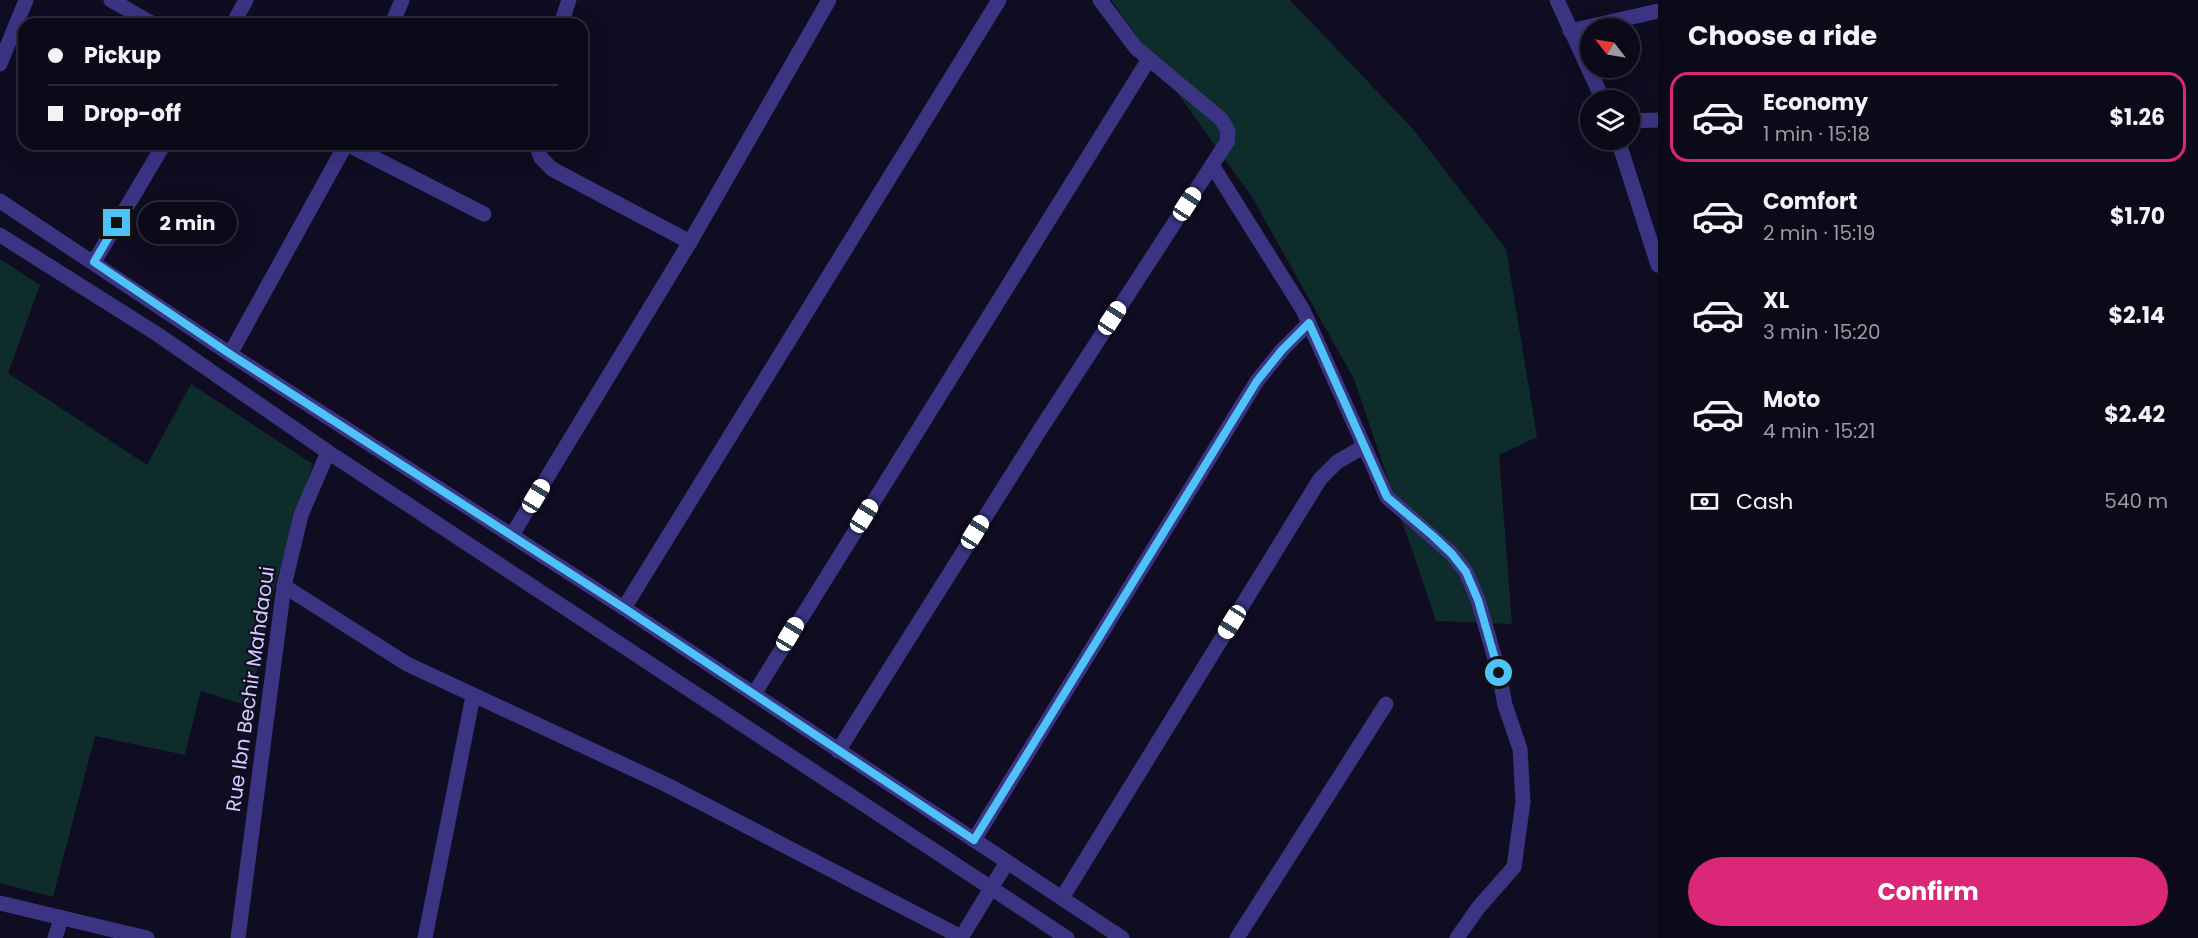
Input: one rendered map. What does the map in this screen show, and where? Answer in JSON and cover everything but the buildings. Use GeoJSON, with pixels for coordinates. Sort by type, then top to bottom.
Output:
{"type":"FeatureCollection","features":[{"type":"Feature","properties":{"kind":"street"},"geometry":{"type":"LineString","coordinates":[[19,18],[27,0]]}},
{"type":"Feature","properties":{"kind":"street"},"geometry":{"type":"LineString","coordinates":[[111,0],[142,18]]}},
{"type":"Feature","properties":{"kind":"street"},"geometry":{"type":"LineString","coordinates":[[236,18],[246,0]]}},
{"type":"Feature","properties":{"kind":"street"},"geometry":{"type":"LineString","coordinates":[[394,18],[402,0]]}},
{"type":"Feature","properties":{"kind":"street"},"geometry":{"type":"LineString","coordinates":[[563,18],[569,0]]}},
{"type":"Feature","properties":{"kind":"street"},"geometry":{"type":"LineString","coordinates":[[512,535],[690,242],[829,0]]}},
{"type":"Feature","properties":{"kind":"street"},"geometry":{"type":"LineString","coordinates":[[624,608],[999,0]]}},
{"type":"Feature","properties":{"kind":"street"},"geometry":{"type":"LineString","coordinates":[[838,751],[1038,433],[1227,142],[1228,131],[1222,120],[1136,48],[1100,0]]}},
{"type":"Feature","properties":{"kind":"street"},"geometry":{"type":"LineString","coordinates":[[1557,0],[1598,90]]}},
{"type":"Feature","properties":{"kind":"street"},"geometry":{"type":"LineString","coordinates":[[1570,31],[1658,11]]}},
{"type":"Feature","properties":{"kind":"street"},"geometry":{"type":"LineString","coordinates":[[0,64],[18,21]]}},
{"type":"Feature","properties":{"kind":"street"},"geometry":{"type":"LineString","coordinates":[[754,694],[1149,59]]}},
{"type":"Feature","properties":{"kind":"street"},"geometry":{"type":"LineString","coordinates":[[1640,121],[1658,120]]}},
{"type":"Feature","properties":{"kind":"street"},"geometry":{"type":"LineString","coordinates":[[94,262],[160,150]]}},
{"type":"Feature","properties":{"kind":"street"},"geometry":{"type":"LineString","coordinates":[[230,354],[343,150]]}},
{"type":"Feature","properties":{"kind":"street"},"geometry":{"type":"LineString","coordinates":[[358,150],[484,214]]}},
{"type":"Feature","properties":{"kind":"street"},"geometry":{"type":"LineString","coordinates":[[538,150],[541,158],[552,169],[690,242]]}},
{"type":"Feature","properties":{"kind":"street"},"geometry":{"type":"LineString","coordinates":[[1621,150],[1658,265]]}},
{"type":"Feature","properties":{"kind":"street"},"geometry":{"type":"LineString","coordinates":[[1212,165],[1309,323],[1387,497],[1452,554],[1466,572],[1478,600],[1499,673],[1505,705],[1520,749],[1523,802],[1514,867],[1478,908],[1457,938]]}},
{"type":"Feature","properties":{"kind":"street"},"geometry":{"type":"LineString","coordinates":[[0,201],[230,354],[624,608],[1122,938]]}},
{"type":"Feature","properties":{"kind":"street"},"geometry":{"type":"LineString","coordinates":[[0,235],[157,334],[328,452],[1068,938]]}},
{"type":"Feature","properties":{"kind":"street"},"geometry":{"type":"LineString","coordinates":[[974,840],[1257,381],[1282,350],[1309,323]]}},
{"type":"Feature","properties":{"kind":"street"},"geometry":{"type":"LineString","coordinates":[[1062,898],[1320,479],[1337,462],[1363,447]]}},
{"type":"Feature","properties":{"kind":"street","name":"Rue Ibn Bechir Mahdaoui"},"geometry":{"type":"LineString","coordinates":[[238,938],[284,586],[301,515],[328,452]]}},
{"type":"Feature","properties":{"kind":"street"},"geometry":{"type":"LineString","coordinates":[[284,586],[407,664],[665,784],[961,938],[1006,862]]}},
{"type":"Feature","properties":{"kind":"street"},"geometry":{"type":"LineString","coordinates":[[425,938],[473,696]]}},
{"type":"Feature","properties":{"kind":"street"},"geometry":{"type":"LineString","coordinates":[[1237,938],[1386,704]]}},
{"type":"Feature","properties":{"kind":"street"},"geometry":{"type":"LineString","coordinates":[[0,903],[147,938]]}},
{"type":"Feature","properties":{"kind":"street"},"geometry":{"type":"LineString","coordinates":[[55,938],[61,919]]}},
{"type":"Feature","properties":{"kind":"green space"},"geometry":{"type":"Polygon","coordinates":[[[1111,0],[1290,0],[1413,129],[1506,249],[1537,437],[1499,455],[1512,624],[1436,621],[1354,379],[1252,197],[1111,0]]]}},
{"type":"Feature","properties":{"kind":"green space"},"geometry":{"type":"Polygon","coordinates":[[[0,259],[40,285],[8,373],[147,465],[191,384],[313,464],[275,585],[249,706],[201,691],[185,755],[95,736],[53,897],[0,883],[0,259]]]}},
{"type":"Feature","properties":{"kind":"route"},"geometry":{"type":"LineString","coordinates":[[117,223],[94,262],[230,354],[624,608],[974,840],[1257,381],[1282,350],[1309,323],[1387,497],[1452,554],[1466,572],[1478,600],[1499,673]]}}]}
